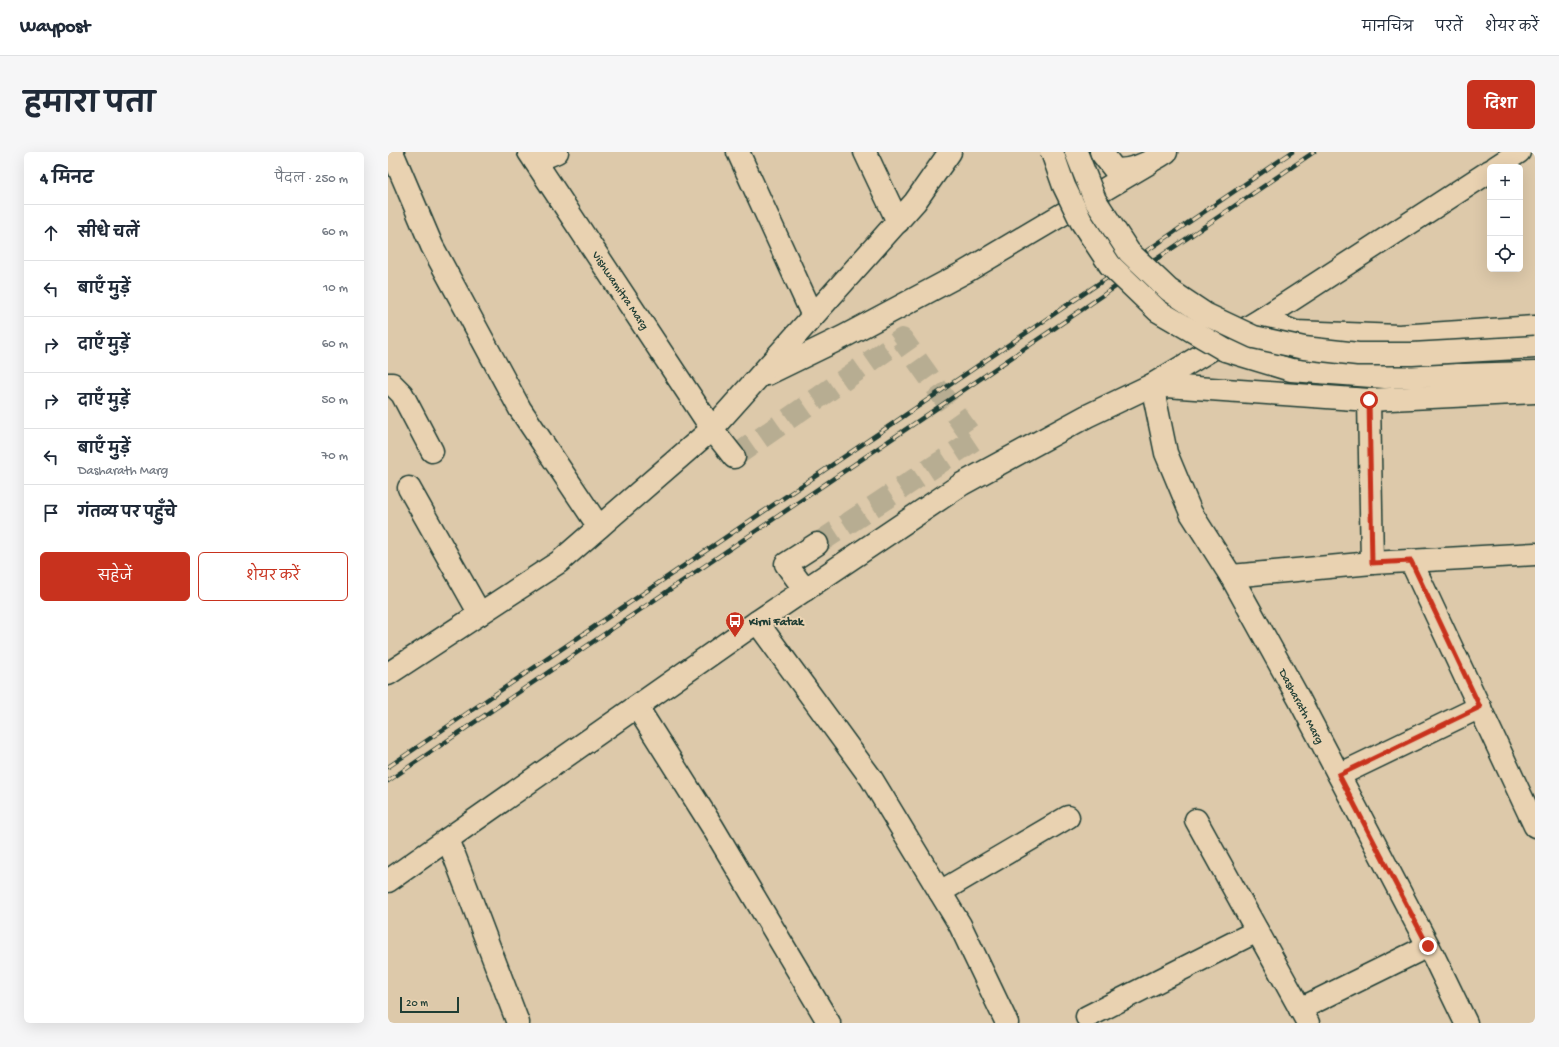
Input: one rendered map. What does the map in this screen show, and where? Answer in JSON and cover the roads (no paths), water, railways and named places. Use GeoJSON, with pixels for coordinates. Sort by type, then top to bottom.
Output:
{"type":"FeatureCollection","features":[{"type":"Feature","properties":{"kind":"street"},"geometry":{"type":"LineString","coordinates":[[392,152],[432,246],[520,409],[599,527]]}},
{"type":"Feature","properties":{"kind":"street"},"geometry":{"type":"LineString","coordinates":[[532,157],[557,152]]}},
{"type":"Feature","properties":{"kind":"street"},"geometry":{"type":"LineString","coordinates":[[738,152],[813,316]]}},
{"type":"Feature","properties":{"kind":"street"},"geometry":{"type":"LineString","coordinates":[[865,152],[898,222]]}},
{"type":"Feature","properties":{"kind":"street"},"geometry":{"type":"LineString","coordinates":[[388,674],[559,562],[712,429],[898,222],[915,202],[950,152]]}},
{"type":"Feature","properties":{"kind":"street"},"geometry":{"type":"LineString","coordinates":[[1052,152],[1064,186],[1080,221],[1110,265],[1158,311],[1225,350],[1291,370],[1299,371],[1385,377],[1535,373]]}},
{"type":"Feature","properties":{"kind":"street"},"geometry":{"type":"LineString","coordinates":[[1076,152],[1095,200],[1129,252],[1170,290],[1205,314],[1254,338],[1304,348],[1358,354],[1412,354],[1535,348]]}},
{"type":"Feature","properties":{"kind":"street"},"geometry":{"type":"LineString","coordinates":[[1101,152],[1115,170],[1123,171],[1158,158]]}},
{"type":"Feature","properties":{"kind":"street"},"geometry":{"type":"LineString","coordinates":[[1501,164],[1520,152]]}},
{"type":"Feature","properties":{"kind":"street","name":"Vishwamitra Marg"},"geometry":{"type":"LineString","coordinates":[[532,157],[712,429],[734,457]]}},
{"type":"Feature","properties":{"kind":"street"},"geometry":{"type":"LineString","coordinates":[[757,378],[843,337],[965,272],[1158,158]]}},
{"type":"Feature","properties":{"kind":"street"},"geometry":{"type":"LineString","coordinates":[[388,881],[757,622],[962,484],[1087,416],[1152,385],[1262,318],[1487,173]]}},
{"type":"Feature","properties":{"kind":"street"},"geometry":{"type":"LineString","coordinates":[[1262,318],[1295,332],[1399,336],[1535,327]]}},
{"type":"Feature","properties":{"kind":"street"},"geometry":{"type":"LineString","coordinates":[[388,384],[392,384],[402,394],[432,451]]}},
{"type":"Feature","properties":{"kind":"street"},"geometry":{"type":"LineString","coordinates":[[1152,385],[1369,400],[1535,392]]}},
{"type":"Feature","properties":{"kind":"street","name":"Dasharath Marg"},"geometry":{"type":"LineString","coordinates":[[1152,385],[1166,453],[1191,513],[1231,576],[1339,775],[1428,946],[1466,1023]]}},
{"type":"Feature","properties":{"kind":"street"},"geometry":{"type":"LineString","coordinates":[[1369,400],[1372,563]]}},
{"type":"Feature","properties":{"kind":"street"},"geometry":{"type":"LineString","coordinates":[[409,488],[480,614]]}},
{"type":"Feature","properties":{"kind":"street"},"geometry":{"type":"LineString","coordinates":[[804,590],[786,564],[817,544]]}},
{"type":"Feature","properties":{"kind":"street"},"geometry":{"type":"LineString","coordinates":[[1231,576],[1372,563],[1535,554]]}},
{"type":"Feature","properties":{"kind":"street"},"geometry":{"type":"LineString","coordinates":[[1411,561],[1535,826]]}},
{"type":"Feature","properties":{"kind":"street"},"geometry":{"type":"LineString","coordinates":[[757,622],[871,778],[960,925],[1007,1023]]}},
{"type":"Feature","properties":{"kind":"street"},"geometry":{"type":"LineString","coordinates":[[637,707],[712,826],[800,978],[829,1023]]}},
{"type":"Feature","properties":{"kind":"street"},"geometry":{"type":"LineString","coordinates":[[1339,775],[1480,707]]}},
{"type":"Feature","properties":{"kind":"street"},"geometry":{"type":"LineString","coordinates":[[940,892],[1068,817]]}},
{"type":"Feature","properties":{"kind":"street"},"geometry":{"type":"LineString","coordinates":[[1196,820],[1304,1016],[1428,946]]}},
{"type":"Feature","properties":{"kind":"street"},"geometry":{"type":"LineString","coordinates":[[448,839],[518,1023]]}},
{"type":"Feature","properties":{"kind":"street"},"geometry":{"type":"LineString","coordinates":[[1087,1017],[1257,931]]}},
{"type":"Feature","properties":{"kind":"tunnel"},"geometry":{"type":"LineString","coordinates":[[734,457],[902,339],[974,440],[817,544]]}},
{"type":"Feature","properties":{"kind":"railway"},"geometry":{"type":"LineString","coordinates":[[388,767],[1292,152]]}},
{"type":"Feature","properties":{"kind":"railway"},"geometry":{"type":"LineString","coordinates":[[388,781],[1314,152]]}},
{"type":"Feature","properties":{"kind":"place","name":"Kirni Fatak"},"geometry":{"type":"Point","coordinates":[735,638]}}]}
